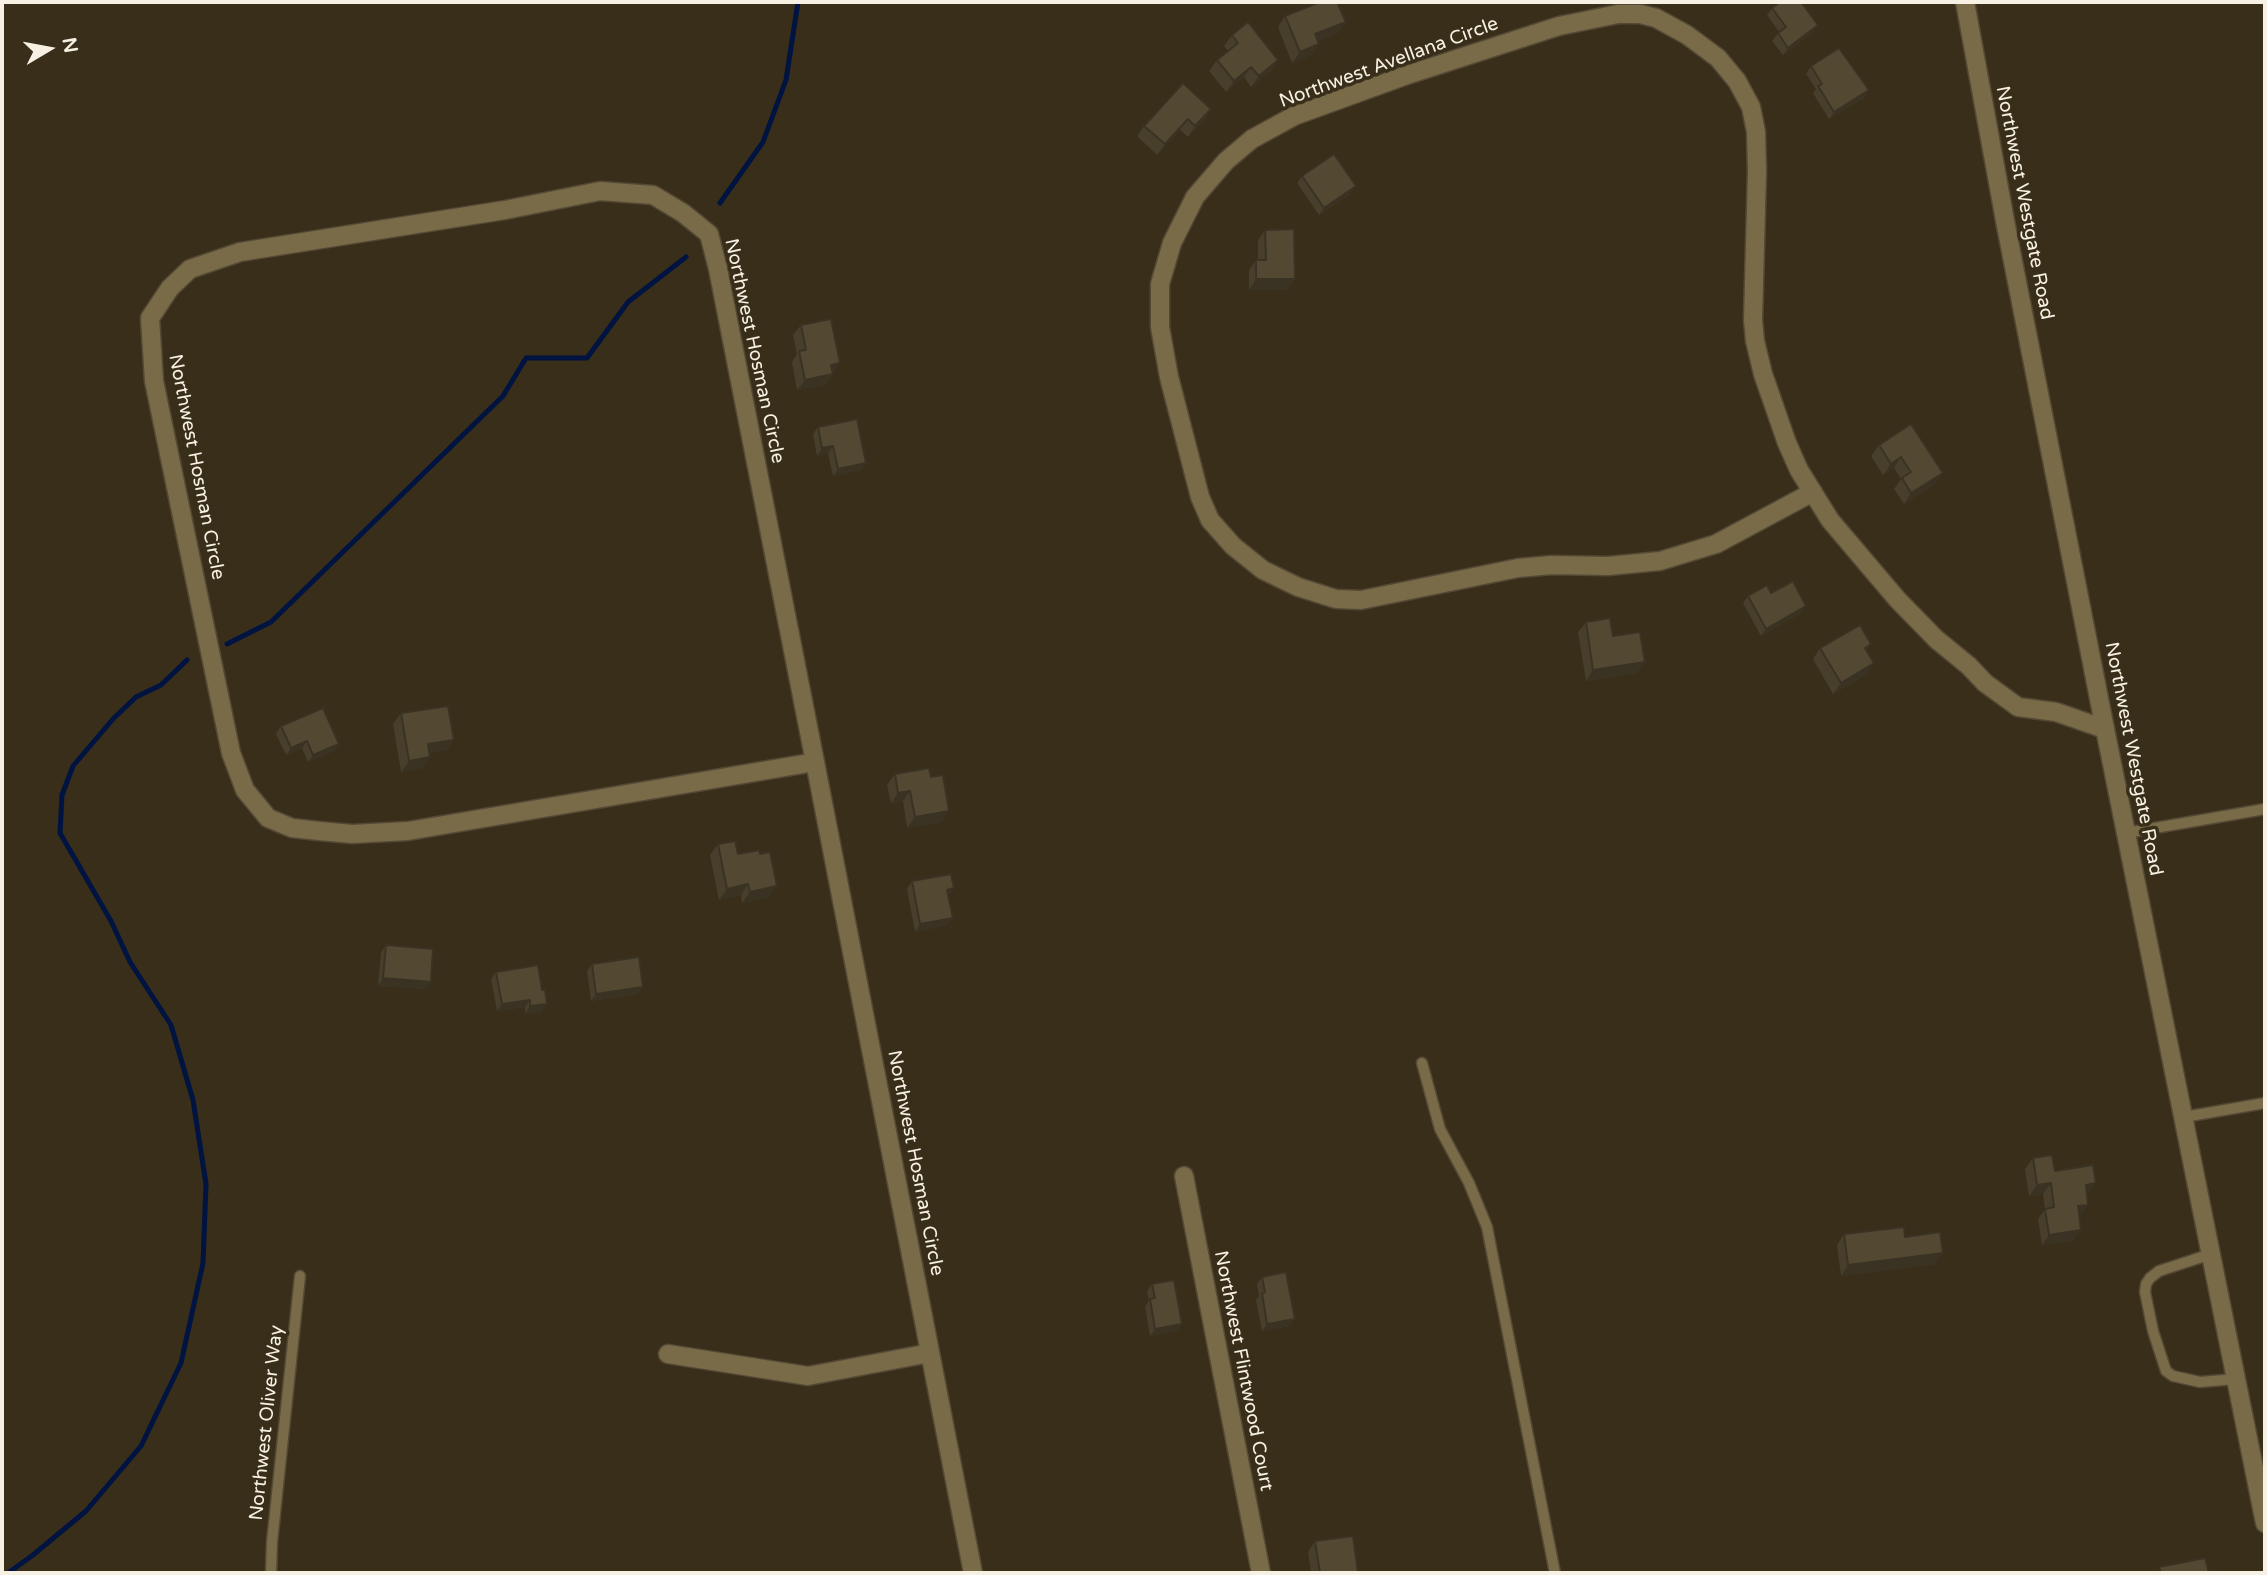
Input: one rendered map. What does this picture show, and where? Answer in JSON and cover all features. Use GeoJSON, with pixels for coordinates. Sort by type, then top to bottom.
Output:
{"type":"FeatureCollection","features":[{"type":"Feature","properties":{"kind":"street","name":"Northwest Westgate Road"},"geometry":{"type":"LineString","coordinates":[[1965,2],[2105,729],[2265,1523]]}},
{"type":"Feature","properties":{"kind":"street","name":"Northwest Avellana Circle"},"geometry":{"type":"LineString","coordinates":[[1813,492],[1716,544],[1660,561],[1608,566],[1552,565],[1518,568],[1361,600],[1336,598],[1298,587],[1263,570],[1233,546],[1210,520],[1199,497],[1169,377],[1160,327],[1160,284],[1172,243],[1195,197],[1226,161],[1252,139],[1294,116],[1407,75],[1559,26],[1618,14],[1640,14],[1687,35],[1718,58],[1737,81],[1751,107],[1756,132],[1757,171],[1753,320],[1755,341],[1787,443],[1799,470],[1813,492],[1830,520],[1897,599],[1985,683],[2018,707],[2056,712],[2105,729]]}},
{"type":"Feature","properties":{"kind":"street","name":"Northwest Hosman Circle"},"geometry":{"type":"LineString","coordinates":[[815,762],[408,831],[352,834],[319,831],[292,828],[268,818],[245,790],[232,753],[154,381],[150,318],[170,288],[190,269],[240,252],[506,210],[600,191],[653,195],[683,213],[709,234],[718,270],[815,762],[973,1573]]}},
{"type":"Feature","properties":{"kind":"street","name":"Northwest Flintwood Court"},"geometry":{"type":"LineString","coordinates":[[1184,1176],[1261,1573]]}},
{"type":"Feature","properties":{"kind":"street"},"geometry":{"type":"LineString","coordinates":[[668,1354],[808,1376],[930,1353]]}},
{"type":"Feature","properties":{"kind":"lane"},"geometry":{"type":"LineString","coordinates":[[2126,833],[2265,809]]}},
{"type":"Feature","properties":{"kind":"lane"},"geometry":{"type":"LineString","coordinates":[[1422,1063],[1440,1129],[1469,1183],[1487,1227],[1555,1573]]}},
{"type":"Feature","properties":{"kind":"lane"},"geometry":{"type":"LineString","coordinates":[[2183,1117],[2265,1104]]}},
{"type":"Feature","properties":{"kind":"lane"},"geometry":{"type":"LineString","coordinates":[[2211,1254],[2168,1268],[2150,1278],[2145,1292],[2150,1318],[2166,1371],[2182,1379],[2200,1382],[2236,1379]]}},
{"type":"Feature","properties":{"kind":"lane","name":"Northwest Oliver Way"},"geometry":{"type":"LineString","coordinates":[[271,1573],[300,1276]]}},
{"type":"Feature","properties":{"kind":"building"},"geometry":{"type":"Polygon","coordinates":[[[1320,2],[1337,2],[1346,22],[1315,34],[1319,44],[1300,52],[1285,16],[1320,2]]]}},
{"type":"Feature","properties":{"kind":"building"},"geometry":{"type":"Polygon","coordinates":[[[1780,2],[1801,2],[1818,25],[1788,48],[1778,33],[1786,27],[1772,8],[1780,2]]]}},
{"type":"Feature","properties":{"kind":"building"},"geometry":{"type":"Polygon","coordinates":[[[1248,22],[1278,60],[1259,76],[1251,67],[1234,81],[1217,60],[1238,43],[1232,35],[1248,22]]]}},
{"type":"Feature","properties":{"kind":"building"},"geometry":{"type":"Polygon","coordinates":[[[1839,48],[1869,90],[1834,112],[1818,86],[1822,84],[1811,66],[1839,48]]]}},
{"type":"Feature","properties":{"kind":"building"},"geometry":{"type":"Polygon","coordinates":[[[1183,83],[1211,109],[1195,126],[1188,119],[1165,144],[1144,126],[1183,83]]]}},
{"type":"Feature","properties":{"kind":"building"},"geometry":{"type":"Polygon","coordinates":[[[1334,154],[1356,186],[1324,208],[1302,176],[1334,154]]]}},
{"type":"Feature","properties":{"kind":"building"},"geometry":{"type":"Polygon","coordinates":[[[1294,229],[1295,279],[1256,279],[1256,260],[1266,260],[1265,230],[1294,229]]]}},
{"type":"Feature","properties":{"kind":"building"},"geometry":{"type":"Polygon","coordinates":[[[831,319],[840,363],[831,365],[833,374],[805,380],[799,351],[806,350],[801,325],[831,319]]]}},
{"type":"Feature","properties":{"kind":"building"},"geometry":{"type":"Polygon","coordinates":[[[857,419],[866,463],[838,469],[833,446],[822,448],[818,427],[857,419]]]}},
{"type":"Feature","properties":{"kind":"building"},"geometry":{"type":"Polygon","coordinates":[[[1911,424],[1943,473],[1911,493],[1902,478],[1911,472],[1901,457],[1891,464],[1879,445],[1911,424]]]}},
{"type":"Feature","properties":{"kind":"building"},"geometry":{"type":"Polygon","coordinates":[[[1793,581],[1806,606],[1766,629],[1748,596],[1767,585],[1771,593],[1793,581]]]}},
{"type":"Feature","properties":{"kind":"building"},"geometry":{"type":"Polygon","coordinates":[[[1610,618],[1613,636],[1640,632],[1645,662],[1593,670],[1586,622],[1610,618]]]}},
{"type":"Feature","properties":{"kind":"building"},"geometry":{"type":"Polygon","coordinates":[[[1860,625],[1871,644],[1865,648],[1874,663],[1841,683],[1820,648],[1860,625]]]}},
{"type":"Feature","properties":{"kind":"building"},"geometry":{"type":"Polygon","coordinates":[[[448,706],[454,740],[428,744],[430,757],[409,761],[401,713],[448,706]]]}},
{"type":"Feature","properties":{"kind":"building"},"geometry":{"type":"Polygon","coordinates":[[[323,708],[339,744],[313,755],[307,741],[291,748],[281,726],[323,708]]]}},
{"type":"Feature","properties":{"kind":"building"},"geometry":{"type":"Polygon","coordinates":[[[929,768],[931,777],[943,775],[949,811],[915,817],[910,791],[898,793],[895,774],[929,768]]]}},
{"type":"Feature","properties":{"kind":"building"},"geometry":{"type":"Polygon","coordinates":[[[735,841],[738,854],[759,850],[760,854],[770,852],[777,886],[750,892],[748,884],[727,889],[718,844],[735,841]]]}},
{"type":"Feature","properties":{"kind":"building"},"geometry":{"type":"Polygon","coordinates":[[[951,874],[954,888],[947,890],[953,918],[920,924],[912,881],[951,874]]]}},
{"type":"Feature","properties":{"kind":"building"},"geometry":{"type":"Polygon","coordinates":[[[386,945],[433,949],[431,982],[383,978],[386,945]]]}},
{"type":"Feature","properties":{"kind":"building"},"geometry":{"type":"Polygon","coordinates":[[[639,957],[643,987],[596,994],[592,964],[639,957]]]}},
{"type":"Feature","properties":{"kind":"building"},"geometry":{"type":"Polygon","coordinates":[[[538,965],[547,1004],[530,1006],[530,1000],[502,1004],[496,972],[538,965]]]}},
{"type":"Feature","properties":{"kind":"building"},"geometry":{"type":"Polygon","coordinates":[[[2052,1155],[2055,1171],[2093,1165],[2096,1183],[2086,1185],[2088,1205],[2078,1206],[2081,1230],[2049,1235],[2045,1209],[2054,1207],[2051,1183],[2037,1185],[2033,1158],[2052,1155]]]}},
{"type":"Feature","properties":{"kind":"building"},"geometry":{"type":"Polygon","coordinates":[[[1904,1227],[1905,1237],[1940,1232],[1943,1253],[1848,1265],[1844,1234],[1904,1227]]]}},
{"type":"Feature","properties":{"kind":"building"},"geometry":{"type":"Polygon","coordinates":[[[1286,1272],[1295,1319],[1267,1324],[1262,1277],[1286,1272]]]}},
{"type":"Feature","properties":{"kind":"building"},"geometry":{"type":"Polygon","coordinates":[[[1174,1280],[1182,1324],[1155,1329],[1150,1299],[1155,1298],[1152,1284],[1174,1280]]]}},
{"type":"Feature","properties":{"kind":"building"},"geometry":{"type":"Polygon","coordinates":[[[1353,1536],[1358,1573],[1320,1573],[1315,1541],[1353,1536]]]}},
{"type":"Feature","properties":{"kind":"building"},"geometry":{"type":"Polygon","coordinates":[[[2205,1558],[2209,1573],[2161,1573],[2159,1567],[2205,1558]]]}},
{"type":"Feature","properties":{"kind":"waterway"},"geometry":{"type":"LineString","coordinates":[[720,203],[763,142],[786,80],[798,2]]}},
{"type":"Feature","properties":{"kind":"waterway"},"geometry":{"type":"LineString","coordinates":[[227,644],[271,622],[503,396],[526,358],[587,358],[628,302],[686,257]]}},
{"type":"Feature","properties":{"kind":"waterway"},"geometry":{"type":"LineString","coordinates":[[8,1573],[86,1511],[141,1446],[181,1363],[203,1263],[206,1184],[193,1100],[171,1025],[130,962],[111,921],[60,833],[62,795],[73,766],[113,719],[136,697],[161,685],[187,660]]}}]}
